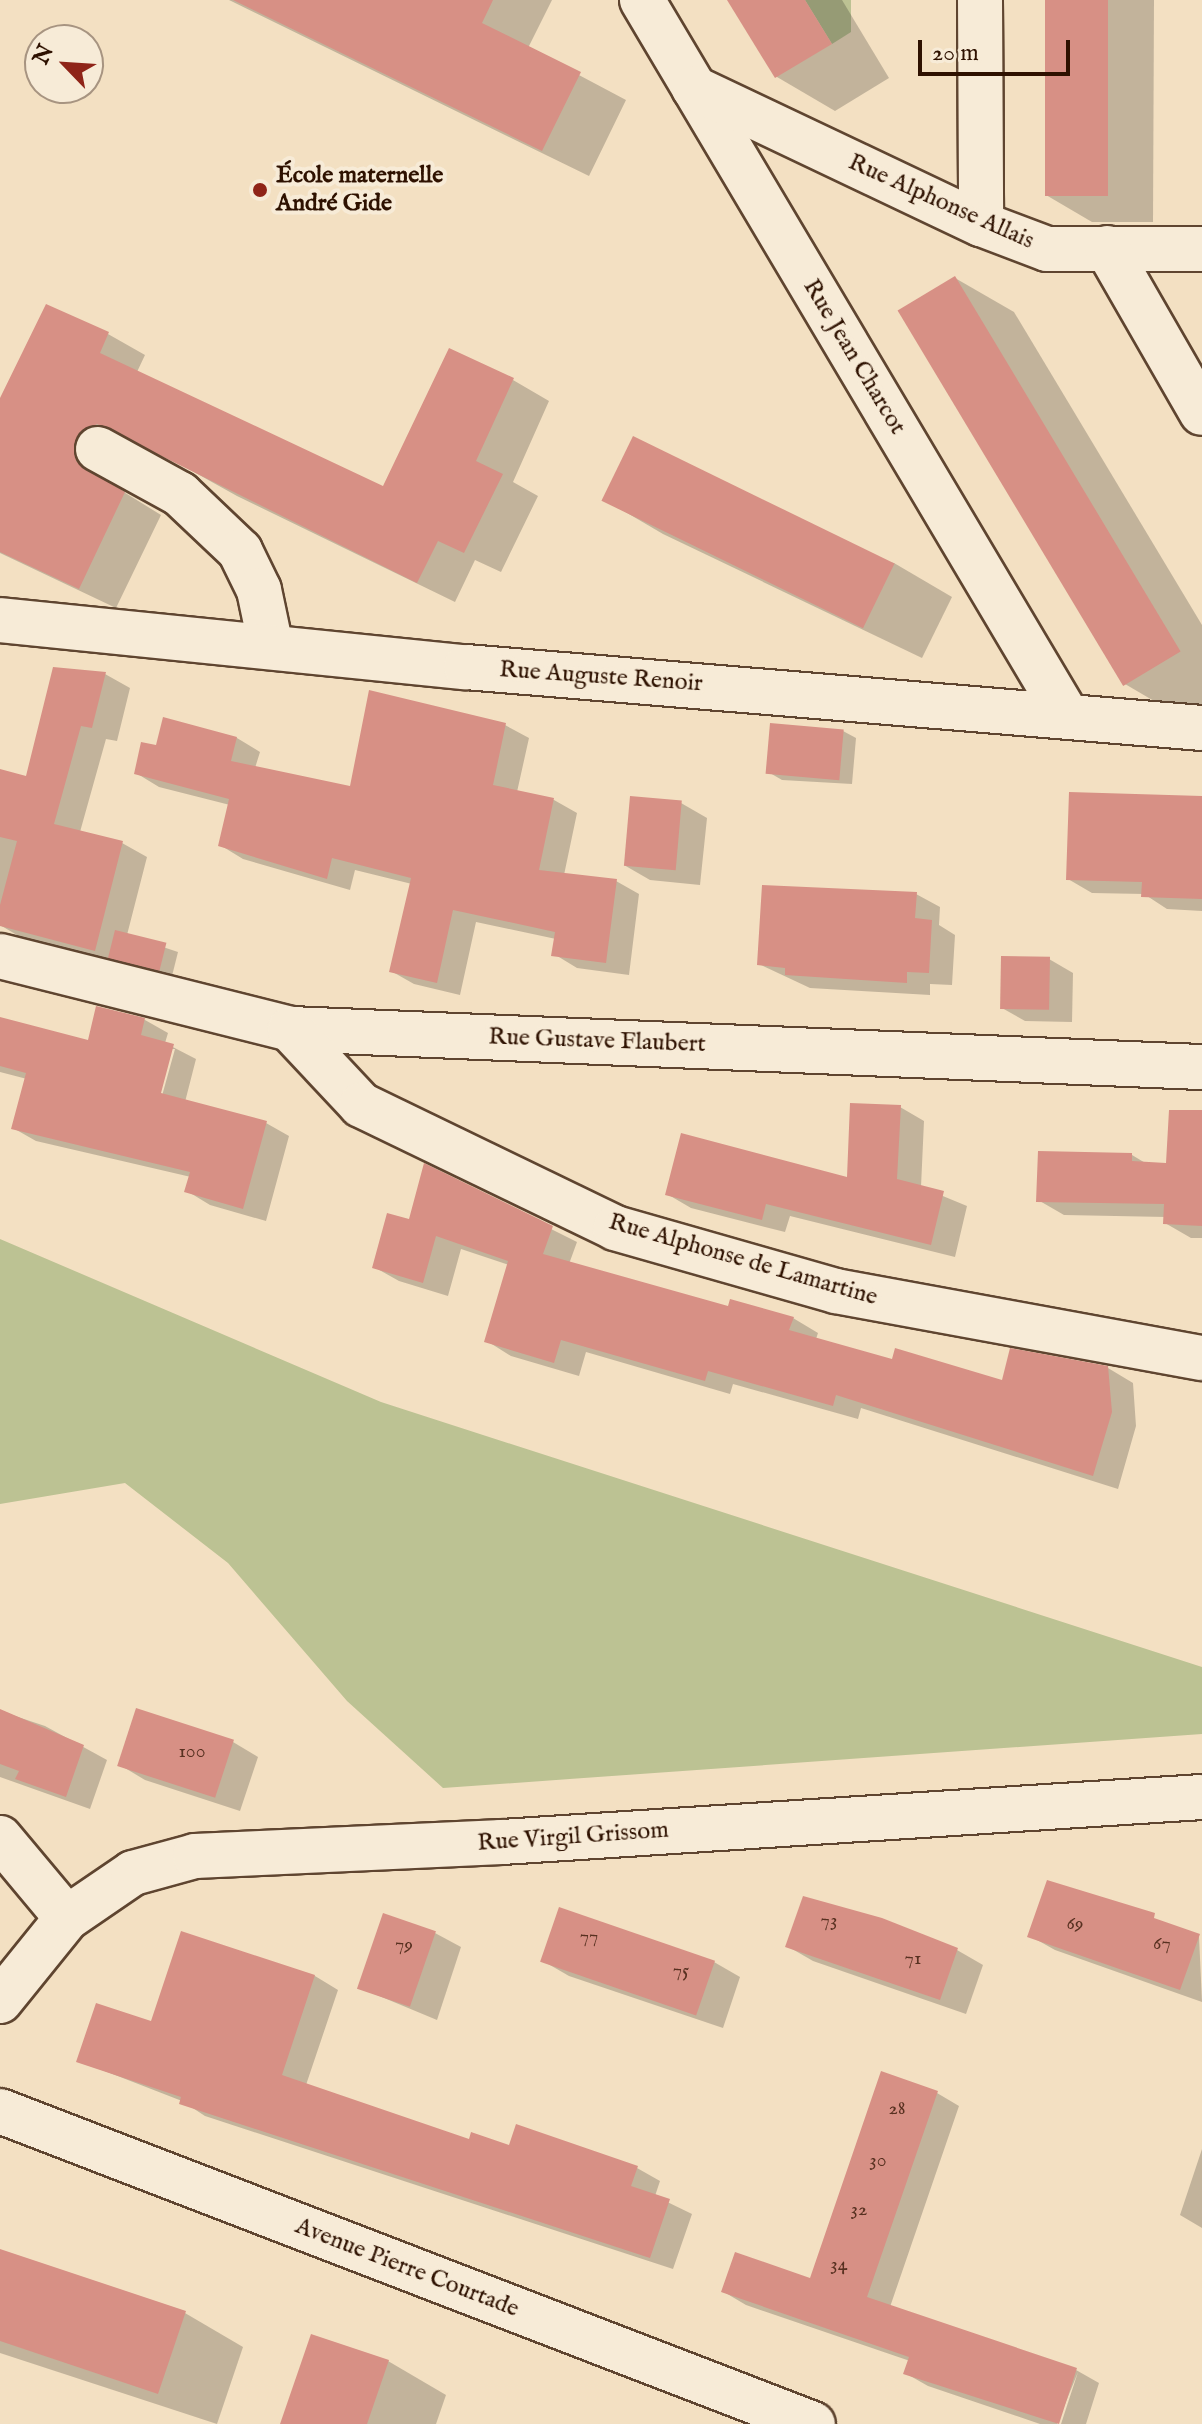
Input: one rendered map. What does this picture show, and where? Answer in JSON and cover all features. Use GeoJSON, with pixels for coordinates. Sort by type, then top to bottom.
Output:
{"type":"FeatureCollection","features":[{"type":"Feature","properties":{"kind":"street","name":"Rue Jean Charcot"},"geometry":{"type":"LineString","coordinates":[[642,0],[1066,714]]}},
{"type":"Feature","properties":{"kind":"street"},"geometry":{"type":"LineString","coordinates":[[980,0],[981,224]]}},
{"type":"Feature","properties":{"kind":"street","name":"Rue Alphonse Allais"},"geometry":{"type":"LineString","coordinates":[[694,88],[981,224],[1047,249],[1202,249]]}},
{"type":"Feature","properties":{"kind":"street"},"geometry":{"type":"LineString","coordinates":[[1107,248],[1202,413]]}},
{"type":"Feature","properties":{"kind":"street"},"geometry":{"type":"LineString","coordinates":[[98,449],[180,494],[240,551],[259,590],[271,647]]}},
{"type":"Feature","properties":{"kind":"street","name":"Rue Auguste Renoir"},"geometry":{"type":"LineString","coordinates":[[0,620],[271,647],[1202,728]]}},
{"type":"Feature","properties":{"kind":"street","name":"Rue Gustave Flaubert"},"geometry":{"type":"LineString","coordinates":[[0,956],[290,1029],[1202,1067]]}},
{"type":"Feature","properties":{"kind":"street","name":"Rue Alphonse de Lamartine"},"geometry":{"type":"LineString","coordinates":[[290,1029],[361,1105],[615,1228],[836,1291],[1202,1358]]}},
{"type":"Feature","properties":{"kind":"street","name":"Rue Virgil Grissom"},"geometry":{"type":"LineString","coordinates":[[0,2001],[67,1918],[133,1873],[195,1856],[502,1842],[1202,1797]]}},
{"type":"Feature","properties":{"kind":"street"},"geometry":{"type":"LineString","coordinates":[[0,1838],[67,1918]]}},
{"type":"Feature","properties":{"kind":"street","name":"Avenue Pierre Courtade"},"geometry":{"type":"LineString","coordinates":[[0,2111],[813,2424]]}},
{"type":"Feature","properties":{"kind":"green space"},"geometry":{"type":"Polygon","coordinates":[[[805,0],[851,0],[851,32],[832,44],[805,0]]]}},
{"type":"Feature","properties":{"kind":"green space"},"geometry":{"type":"Polygon","coordinates":[[[0,1239],[381,1402],[1202,1667],[1202,1734],[443,1788],[347,1701],[228,1563],[125,1483],[0,1504],[0,1239]]]}},
{"type":"Feature","properties":{"kind":"building"},"geometry":{"type":"Polygon","coordinates":[[[233,0],[493,0],[482,23],[581,72],[542,151],[233,0]]]}},
{"type":"Feature","properties":{"kind":"building"},"geometry":{"type":"Polygon","coordinates":[[[727,0],[805,0],[832,44],[775,78],[727,0]]]}},
{"type":"Feature","properties":{"kind":"building"},"geometry":{"type":"Polygon","coordinates":[[[1045,0],[1108,0],[1108,196],[1045,196],[1045,0]]]}},
{"type":"Feature","properties":{"kind":"building"},"geometry":{"type":"Polygon","coordinates":[[[955,276],[1181,651],[1123,686],[898,311],[955,276]]]}},
{"type":"Feature","properties":{"kind":"building"},"geometry":{"type":"Polygon","coordinates":[[[46,304],[109,332],[100,353],[383,486],[449,348],[514,378],[476,461],[503,474],[464,553],[438,541],[417,583],[97,424],[77,436],[76,461],[125,492],[79,589],[0,552],[0,398],[46,304]]]}},
{"type":"Feature","properties":{"kind":"building"},"geometry":{"type":"Polygon","coordinates":[[[633,436],[895,564],[863,628],[601,501],[633,436]]]}},
{"type":"Feature","properties":{"kind":"building"},"geometry":{"type":"Polygon","coordinates":[[[53,667],[106,672],[92,728],[81,726],[54,824],[123,841],[95,951],[0,926],[0,905],[17,841],[0,837],[0,769],[26,776],[53,667]]]}},
{"type":"Feature","properties":{"kind":"building"},"geometry":{"type":"Polygon","coordinates":[[[369,690],[506,723],[493,785],[554,798],[539,870],[617,879],[606,963],[551,956],[555,932],[453,910],[437,983],[389,972],[411,878],[332,858],[327,879],[218,846],[229,799],[134,774],[141,742],[156,745],[163,717],[237,737],[231,761],[350,786],[369,690]]]}},
{"type":"Feature","properties":{"kind":"building"},"geometry":{"type":"Polygon","coordinates":[[[770,723],[844,729],[839,780],[766,774],[770,723]]]}},
{"type":"Feature","properties":{"kind":"building"},"geometry":{"type":"Polygon","coordinates":[[[1069,792],[1202,796],[1202,899],[1141,897],[1142,882],[1066,880],[1069,792]]]}},
{"type":"Feature","properties":{"kind":"building"},"geometry":{"type":"Polygon","coordinates":[[[630,796],[682,801],[676,870],[624,866],[630,796]]]}},
{"type":"Feature","properties":{"kind":"building"},"geometry":{"type":"Polygon","coordinates":[[[762,885],[917,892],[915,918],[932,920],[929,973],[907,972],[907,983],[785,975],[785,968],[757,965],[762,885]]]}},
{"type":"Feature","properties":{"kind":"building"},"geometry":{"type":"Polygon","coordinates":[[[115,930],[166,943],[159,971],[108,958],[115,930]]]}},
{"type":"Feature","properties":{"kind":"building"},"geometry":{"type":"Polygon","coordinates":[[[1001,956],[1050,957],[1049,1010],[1000,1009],[1001,956]]]}},
{"type":"Feature","properties":{"kind":"building"},"geometry":{"type":"Polygon","coordinates":[[[96,1006],[145,1018],[141,1035],[174,1044],[161,1093],[267,1121],[243,1209],[184,1192],[190,1172],[11,1129],[26,1073],[0,1066],[0,1017],[88,1040],[96,1006]]]}},
{"type":"Feature","properties":{"kind":"building"},"geometry":{"type":"Polygon","coordinates":[[[850,1103],[901,1105],[897,1179],[944,1191],[931,1245],[766,1204],[762,1220],[665,1195],[681,1133],[847,1177],[850,1103]]]}},
{"type":"Feature","properties":{"kind":"building"},"geometry":{"type":"Polygon","coordinates":[[[1169,1110],[1202,1110],[1202,1226],[1163,1224],[1164,1204],[1036,1202],[1038,1151],[1132,1153],[1132,1161],[1166,1163],[1169,1110]]]}},
{"type":"Feature","properties":{"kind":"building"},"geometry":{"type":"Polygon","coordinates":[[[424,1163],[553,1226],[543,1254],[728,1306],[730,1299],[794,1317],[789,1330],[892,1359],[895,1348],[1002,1380],[1010,1348],[1108,1366],[1112,1412],[1093,1476],[836,1395],[833,1406],[708,1371],[705,1381],[561,1340],[554,1363],[484,1342],[508,1261],[436,1236],[423,1283],[372,1268],[387,1213],[409,1219],[424,1163]]]}},
{"type":"Feature","properties":{"kind":"building"},"geometry":{"type":"Polygon","coordinates":[[[136,1708],[234,1740],[215,1798],[117,1766],[136,1708]]]}},
{"type":"Feature","properties":{"kind":"building"},"geometry":{"type":"Polygon","coordinates":[[[0,1709],[84,1745],[66,1797],[15,1779],[19,1771],[0,1764],[0,1709]]]}},
{"type":"Feature","properties":{"kind":"building"},"geometry":{"type":"Polygon","coordinates":[[[1047,1880],[1155,1913],[1154,1918],[1200,1934],[1180,1990],[1027,1937],[1047,1880]]]}},
{"type":"Feature","properties":{"kind":"building"},"geometry":{"type":"Polygon","coordinates":[[[803,1896],[882,1918],[958,1948],[940,2000],[785,1947],[803,1896]]]}},
{"type":"Feature","properties":{"kind":"building"},"geometry":{"type":"Polygon","coordinates":[[[559,1907],[715,1961],[696,2016],[540,1962],[559,1907]]]}},
{"type":"Feature","properties":{"kind":"building"},"geometry":{"type":"Polygon","coordinates":[[[383,1913],[436,1931],[410,2007],[357,1989],[383,1913]]]}},
{"type":"Feature","properties":{"kind":"building"},"geometry":{"type":"Polygon","coordinates":[[[181,1931],[315,1975],[282,2075],[469,2139],[471,2132],[509,2145],[516,2124],[638,2166],[631,2186],[670,2199],[650,2258],[179,2104],[181,2097],[76,2062],[96,2003],[151,2021],[181,1931]]]}},
{"type":"Feature","properties":{"kind":"building"},"geometry":{"type":"Polygon","coordinates":[[[881,2071],[938,2091],[867,2297],[1077,2368],[1059,2424],[903,2374],[909,2357],[721,2292],[735,2252],[810,2278],[881,2071]]]}},
{"type":"Feature","properties":{"kind":"building"},"geometry":{"type":"Polygon","coordinates":[[[0,2249],[186,2311],[158,2394],[0,2341],[0,2249]]]}},
{"type":"Feature","properties":{"kind":"building"},"geometry":{"type":"Polygon","coordinates":[[[311,2334],[389,2360],[367,2424],[280,2424],[311,2334]]]}},
{"type":"Feature","properties":{"kind":"place","name":"École maternelle André Gide"},"geometry":{"type":"Point","coordinates":[260,190]}}]}
